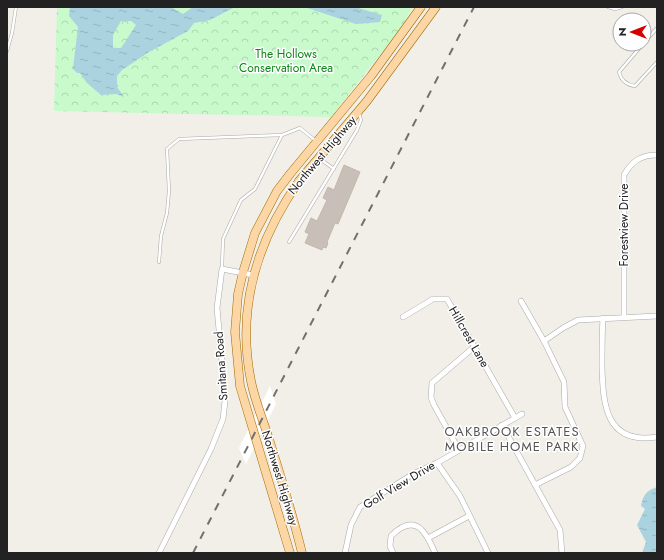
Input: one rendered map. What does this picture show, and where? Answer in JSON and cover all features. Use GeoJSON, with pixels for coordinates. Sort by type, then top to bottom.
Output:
{"type":"FeatureCollection","features":[{"type":"Feature","properties":{"kind":"main road","name":"Northwest Highway"},"geometry":{"type":"LineString","coordinates":[[290,553],[240,386],[235,332],[238,294],[243,272],[255,233],[266,211],[290,174],[376,70],[421,7]]}},
{"type":"Feature","properties":{"kind":"main road","name":"Northwest Highway"},"geometry":{"type":"LineString","coordinates":[[302,553],[252,382],[246,333],[253,274],[275,217],[299,181],[393,67],[436,7]]}},
{"type":"Feature","properties":{"kind":"street","name":"Forestview Drive"},"geometry":{"type":"LineString","coordinates":[[624,317],[624,175],[628,167],[637,159],[647,155],[657,155]]}},
{"type":"Feature","properties":{"kind":"street"},"geometry":{"type":"LineString","coordinates":[[222,269],[253,274]]}},
{"type":"Feature","properties":{"kind":"street","name":"Smitana Road"},"geometry":{"type":"LineString","coordinates":[[159,553],[211,449],[223,420],[225,390],[217,308],[222,269]]}},
{"type":"Feature","properties":{"kind":"street","name":"Hillcrest Lane"},"geometry":{"type":"LineString","coordinates":[[403,317],[433,299],[447,299],[515,418]]}},
{"type":"Feature","properties":{"kind":"street"},"geometry":{"type":"LineString","coordinates":[[521,301],[544,341],[564,382],[565,407],[583,446],[580,458],[571,467],[535,486]]}},
{"type":"Feature","properties":{"kind":"street"},"geometry":{"type":"LineString","coordinates":[[544,341],[578,320],[657,316]]}},
{"type":"Feature","properties":{"kind":"street"},"geometry":{"type":"LineString","coordinates":[[603,318],[603,391],[605,406],[610,418],[619,430],[627,435],[639,438],[657,438]]}},
{"type":"Feature","properties":{"kind":"street"},"geometry":{"type":"LineString","coordinates":[[459,450],[434,405],[431,397],[432,382],[474,347]]}},
{"type":"Feature","properties":{"kind":"street","name":"Golf View Drive"},"geometry":{"type":"LineString","coordinates":[[345,553],[351,525],[360,507],[413,474],[437,463],[522,414]]}},
{"type":"Feature","properties":{"kind":"street"},"geometry":{"type":"LineString","coordinates":[[502,425],[560,530],[562,553]]}},
{"type":"Feature","properties":{"kind":"street"},"geometry":{"type":"LineString","coordinates":[[437,463],[460,496],[488,553]]}},
{"type":"Feature","properties":{"kind":"street"},"geometry":{"type":"LineString","coordinates":[[428,538],[470,516]]}},
{"type":"Feature","properties":{"kind":"street"},"geometry":{"type":"LineString","coordinates":[[393,553],[390,546],[391,536],[398,529],[407,524],[416,526],[428,538],[435,553]]}},
{"type":"Feature","properties":{"kind":"lane"},"geometry":{"type":"LineString","coordinates":[[7,51],[12,33],[16,7]]}},
{"type":"Feature","properties":{"kind":"lane"},"geometry":{"type":"LineString","coordinates":[[608,7],[615,9],[622,7]]}},
{"type":"Feature","properties":{"kind":"lane"},"geometry":{"type":"LineString","coordinates":[[636,52],[619,72],[621,77],[630,85],[635,86],[657,62]]}},
{"type":"Feature","properties":{"kind":"lane"},"geometry":{"type":"LineString","coordinates":[[289,242],[360,125],[361,119],[358,111]]}},
{"type":"Feature","properties":{"kind":"lane"},"geometry":{"type":"LineString","coordinates":[[159,262],[161,236],[167,213],[169,191],[167,149],[180,139],[282,135],[300,128],[317,142]]}},
{"type":"Feature","properties":{"kind":"lane"},"geometry":{"type":"LineString","coordinates":[[222,269],[223,239],[241,200],[255,189],[282,135]]}},
{"type":"Feature","properties":{"kind":"lane"},"geometry":{"type":"LineString","coordinates":[[318,158],[334,169]]}},
{"type":"Feature","properties":{"kind":"green space","name":"The Hollows Conservation Area"},"geometry":{"type":"Polygon","coordinates":[[[57,7],[413,7],[400,29],[331,117],[54,111],[57,7]]]}},
{"type":"Feature","properties":{"kind":"water"},"geometry":{"type":"Polygon","coordinates":[[[70,7],[171,7],[183,14],[193,7],[235,7],[210,20],[194,23],[188,31],[149,52],[122,70],[117,76],[117,87],[124,97],[116,94],[101,95],[87,83],[80,73],[77,73],[73,69],[78,27],[69,16],[70,7]],[[121,21],[113,35],[113,48],[121,48],[136,25],[131,21],[121,21]]]}},
{"type":"Feature","properties":{"kind":"water"},"geometry":{"type":"Polygon","coordinates":[[[304,7],[355,7],[382,15],[380,22],[356,24],[304,7]]]}},
{"type":"Feature","properties":{"kind":"water"},"geometry":{"type":"Polygon","coordinates":[[[657,487],[657,553],[642,553],[646,542],[637,525],[645,509],[641,506],[644,496],[650,490],[657,487]]]}},
{"type":"Feature","properties":{"kind":"pier"},"geometry":{"type":"Polygon","coordinates":[[[270,386],[276,404],[246,464],[239,448],[270,386]]]}},
{"type":"Feature","properties":{"kind":"building"},"geometry":{"type":"Polygon","coordinates":[[[344,165],[360,172],[338,224],[335,223],[326,248],[323,247],[322,250],[305,243],[309,234],[305,232],[311,218],[317,221],[327,200],[323,198],[328,187],[334,190],[344,165]]]}},
{"type":"Feature","properties":{"kind":"railway"},"geometry":{"type":"LineString","coordinates":[[193,553],[474,7]]}},
{"type":"Feature","properties":{"kind":"district","name":"OAKBROOK ESTATES MOBILE HOME PARK"},"geometry":{"type":"Point","coordinates":[512,438]}}]}
